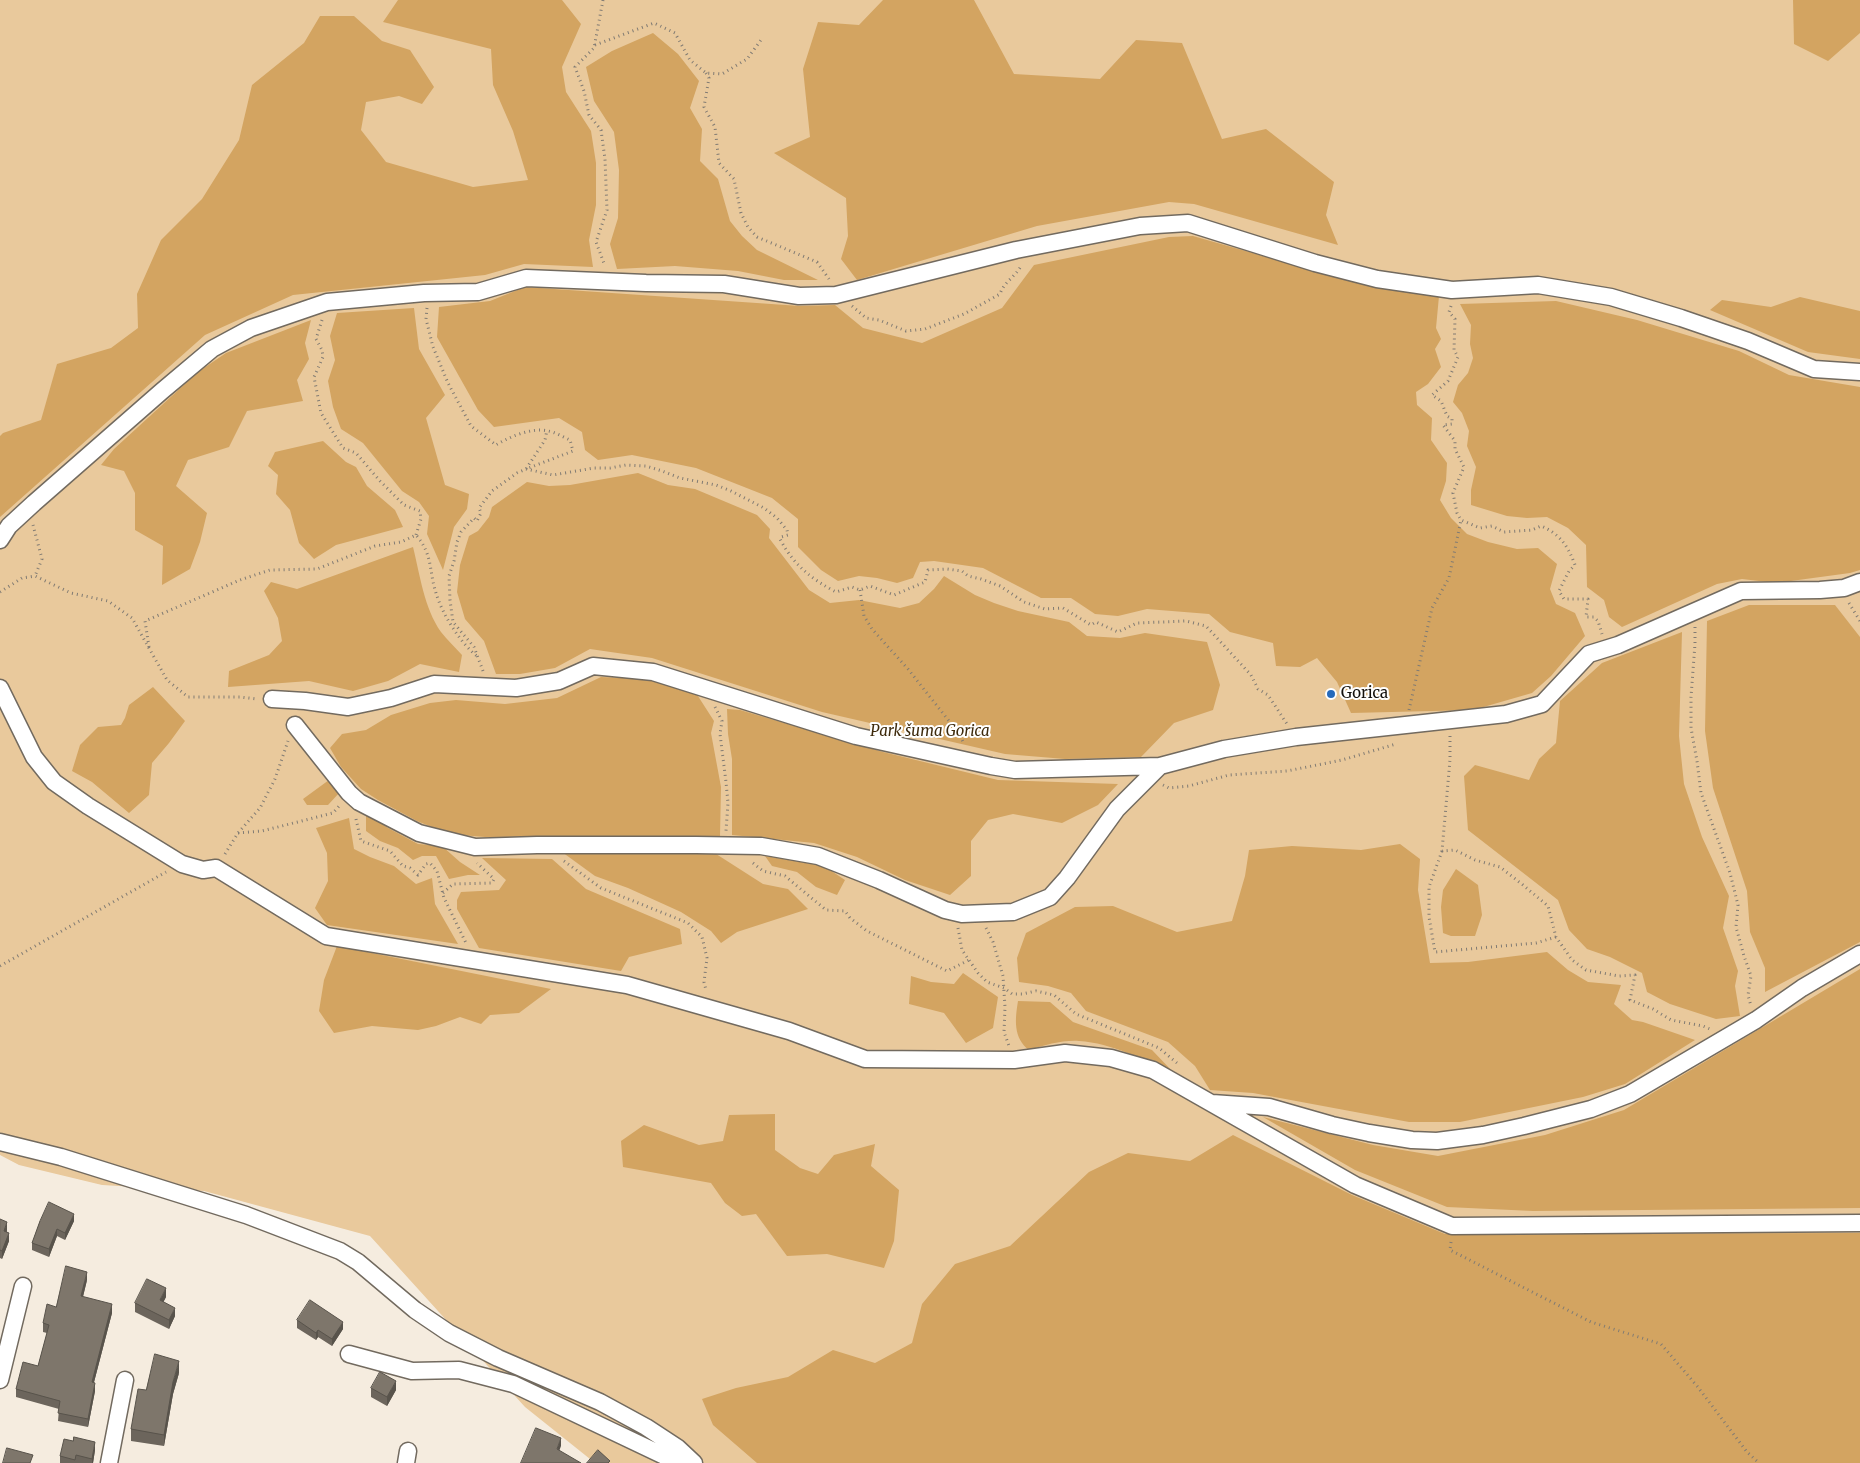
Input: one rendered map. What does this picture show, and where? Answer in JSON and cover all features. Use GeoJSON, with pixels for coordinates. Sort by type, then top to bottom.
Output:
{"type":"FeatureCollection","features":[{"type":"Feature","properties":{"kind":"street"},"geometry":{"type":"LineString","coordinates":[[0,540],[9,526],[34,502],[212,349],[251,328],[327,302],[424,293],[478,292],[526,278],[606,282],[724,284],[799,296],[839,294],[1023,249],[1140,226],[1188,223],[1306,260],[1377,279],[1452,290],[1538,285],[1611,297],[1748,341],[1814,369],[1860,372]]}},
{"type":"Feature","properties":{"kind":"street"},"geometry":{"type":"LineString","coordinates":[[272,700],[305,701],[348,707],[391,698],[434,684],[516,688],[559,681],[592,666],[653,672],[856,736],[973,763],[1015,770],[1155,770],[1224,749],[1296,737],[1405,725],[1453,730],[1542,704],[1589,654],[1615,646],[1742,592],[1820,590],[1841,588],[1860,582]]}},
{"type":"Feature","properties":{"kind":"street"},"geometry":{"type":"LineString","coordinates":[[0,688],[34,758],[54,782],[88,806],[182,864],[203,870],[216,868],[326,936],[627,986],[789,1031],[865,1059],[1014,1060],[1066,1053],[1111,1058],[1153,1070],[1355,1185],[1452,1226],[1860,1223]]}},
{"type":"Feature","properties":{"kind":"street"},"geometry":{"type":"LineString","coordinates":[[295,725],[354,797],[419,833],[475,847],[586,845],[761,846],[818,856],[879,880],[945,910],[962,914],[1013,912],[1050,897],[1067,878],[1117,809],[1155,770]]}},
{"type":"Feature","properties":{"kind":"street"},"geometry":{"type":"LineString","coordinates":[[1208,1102],[1269,1107],[1369,1133],[1412,1140],[1446,1140],[1483,1135],[1591,1109],[1630,1094],[1756,1020],[1802,988],[1860,954]]}},
{"type":"Feature","properties":{"kind":"street"},"geometry":{"type":"LineString","coordinates":[[0,1142],[61,1157],[246,1215],[340,1251],[358,1262],[415,1310],[449,1333],[498,1358],[600,1402],[646,1427],[678,1448],[694,1463]]}},
{"type":"Feature","properties":{"kind":"street"},"geometry":{"type":"LineString","coordinates":[[0,1380],[23,1286]]}},
{"type":"Feature","properties":{"kind":"street"},"geometry":{"type":"LineString","coordinates":[[350,1354],[412,1371],[459,1370],[513,1384],[679,1463]]}},
{"type":"Feature","properties":{"kind":"street"},"geometry":{"type":"LineString","coordinates":[[109,1463],[125,1380]]}},
{"type":"Feature","properties":{"kind":"path"},"geometry":{"type":"LineString","coordinates":[[594,46],[603,0]]}},
{"type":"Feature","properties":{"kind":"path"},"geometry":{"type":"LineString","coordinates":[[606,282],[605,262],[596,242],[607,210],[604,149],[601,130],[589,115],[584,91],[575,67],[594,46],[654,23],[675,33],[690,60],[706,72],[709,78],[704,107],[715,127],[719,163],[734,179],[741,213],[748,227],[757,237],[817,262],[839,294],[866,318],[879,320],[906,331],[925,329],[964,314],[1000,294],[1003,285],[1012,279],[1020,267],[1023,249]]}},
{"type":"Feature","properties":{"kind":"path"},"geometry":{"type":"LineString","coordinates":[[706,72],[722,74],[747,59],[761,40]]}},
{"type":"Feature","properties":{"kind":"path"},"geometry":{"type":"LineString","coordinates":[[1452,290],[1449,312],[1455,319],[1454,350],[1458,357],[1448,381],[1432,395],[1441,401],[1447,416],[1452,419],[1452,424],[1443,425],[1455,440],[1455,449],[1464,467],[1453,493],[1457,513],[1461,520],[1480,528],[1492,526],[1504,532],[1532,530],[1541,526],[1556,533],[1571,555],[1575,565],[1561,583],[1559,591],[1564,599],[1588,598],[1586,617],[1594,617],[1598,621],[1600,633],[1615,646]]}},
{"type":"Feature","properties":{"kind":"path"},"geometry":{"type":"LineString","coordinates":[[424,293],[428,298],[426,319],[433,347],[448,383],[471,426],[496,445],[507,438],[547,430],[570,440],[573,451],[526,469],[492,491],[479,508],[481,513],[477,521],[474,518],[469,522],[461,532],[457,542],[449,576],[452,616],[456,626],[474,647],[488,687]]}},
{"type":"Feature","properties":{"kind":"path"},"geometry":{"type":"LineString","coordinates":[[150,650],[145,621],[179,606],[240,580],[270,570],[316,569],[375,546],[401,542],[416,535],[422,519],[420,511],[404,505],[356,453],[343,448],[321,413],[314,377],[323,357],[322,350],[316,339],[327,302]]}},
{"type":"Feature","properties":{"kind":"path"},"geometry":{"type":"LineString","coordinates":[[526,469],[544,440],[547,430]]}},
{"type":"Feature","properties":{"kind":"path"},"geometry":{"type":"LineString","coordinates":[[526,469],[553,474],[626,465],[646,466],[662,470],[680,478],[716,485],[764,508],[777,518],[787,530],[788,535],[781,536],[780,539],[785,549],[814,580],[836,592],[852,587],[860,590],[870,586],[894,595],[925,582],[928,570],[947,569],[962,571],[968,576],[1000,586],[1024,602],[1045,609],[1063,608],[1091,625],[1096,622],[1118,632],[1137,623],[1186,621],[1206,626],[1251,675],[1258,689],[1268,695],[1296,737]]}},
{"type":"Feature","properties":{"kind":"path"},"geometry":{"type":"LineString","coordinates":[[34,502],[32,520],[42,559],[35,576]]}},
{"type":"Feature","properties":{"kind":"path"},"geometry":{"type":"LineString","coordinates":[[1405,725],[1432,608],[1449,578],[1461,520]]}},
{"type":"Feature","properties":{"kind":"path"},"geometry":{"type":"LineString","coordinates":[[416,535],[421,540],[430,560],[435,592],[441,606],[466,646],[479,658]]}},
{"type":"Feature","properties":{"kind":"path"},"geometry":{"type":"LineString","coordinates":[[0,592],[22,578],[35,576],[71,593],[108,601],[132,618],[167,680],[188,697],[240,697],[272,700]]}},
{"type":"Feature","properties":{"kind":"path"},"geometry":{"type":"LineString","coordinates":[[1841,588],[1860,621]]}},
{"type":"Feature","properties":{"kind":"path"},"geometry":{"type":"LineString","coordinates":[[860,590],[864,616],[868,623],[908,669],[960,735],[973,763]]}},
{"type":"Feature","properties":{"kind":"path"},"geometry":{"type":"LineString","coordinates":[[1694,612],[1695,644],[1691,728],[1701,793],[1730,873],[1738,905],[1736,927],[1751,976],[1748,996],[1756,1020]]}},
{"type":"Feature","properties":{"kind":"path"},"geometry":{"type":"LineString","coordinates":[[216,868],[238,833],[260,808],[275,780],[295,725]]}},
{"type":"Feature","properties":{"kind":"path"},"geometry":{"type":"LineString","coordinates":[[1441,737],[1453,730]]}},
{"type":"Feature","properties":{"kind":"path"},"geometry":{"type":"LineString","coordinates":[[1453,730],[1442,851],[1429,887],[1429,917],[1435,952],[1536,944],[1556,937]]}},
{"type":"Feature","properties":{"kind":"path"},"geometry":{"type":"LineString","coordinates":[[1155,770],[1153,781],[1169,788],[1189,786],[1229,775],[1287,771],[1323,764],[1397,744]]}},
{"type":"Feature","properties":{"kind":"path"},"geometry":{"type":"LineString","coordinates":[[238,833],[262,831],[333,813],[354,797]]}},
{"type":"Feature","properties":{"kind":"path"},"geometry":{"type":"LineString","coordinates":[[354,797],[354,813],[361,841],[390,851],[403,866],[410,868],[418,875],[426,864],[430,863],[438,871],[443,893],[464,942],[468,946],[472,960]]}},
{"type":"Feature","properties":{"kind":"path"},"geometry":{"type":"LineString","coordinates":[[443,893],[453,884],[492,883],[494,879],[478,864],[463,855],[460,850],[461,844]]}},
{"type":"Feature","properties":{"kind":"path"},"geometry":{"type":"LineString","coordinates":[[1442,851],[1455,850],[1475,860],[1500,867],[1548,906],[1556,937],[1572,960],[1586,970],[1619,976],[1635,975],[1630,1000],[1653,1009],[1670,1020],[1703,1026],[1727,1037]]}},
{"type":"Feature","properties":{"kind":"path"},"geometry":{"type":"LineString","coordinates":[[559,858],[601,888],[688,923],[702,936],[707,958],[704,982],[712,1010]]}},
{"type":"Feature","properties":{"kind":"path"},"geometry":{"type":"LineString","coordinates":[[0,966],[182,864]]}},
{"type":"Feature","properties":{"kind":"path"},"geometry":{"type":"LineString","coordinates":[[1014,1060],[1004,1032],[1004,988],[1003,976],[993,942],[986,928],[971,914],[962,914],[958,924],[962,950],[978,973],[987,982],[1004,988],[1012,994],[1022,994],[1036,990],[1054,995],[1076,1014],[1159,1048],[1182,1068],[1187,1090]]}},
{"type":"Feature","properties":{"kind":"path"},"geometry":{"type":"LineString","coordinates":[[1452,1226],[1450,1250],[1591,1322],[1661,1344],[1697,1386],[1746,1452],[1759,1463]]}},
{"type":"Feature","properties":{"kind":"green space","name":"Park šuma Gorica"},"geometry":{"type":"Polygon","coordinates":[[[0,0],[1860,0],[1860,1463],[595,1463],[525,1407],[370,1236],[204,1191],[102,1185],[19,1165],[0,1155],[0,0]]]}},
{"type":"Feature","properties":{"kind":"green space"},"geometry":{"type":"Polygon","coordinates":[[[398,0],[562,0],[581,24],[562,67],[566,92],[591,131],[596,163],[596,205],[589,240],[593,267],[524,264],[485,275],[293,295],[205,335],[0,517],[0,436],[3,433],[41,420],[57,364],[111,348],[138,328],[137,294],[161,240],[202,199],[239,140],[252,85],[304,43],[320,16],[354,16],[382,41],[410,50],[434,87],[422,104],[399,96],[366,102],[361,130],[386,162],[473,187],[528,180],[513,131],[493,85],[491,49],[383,22],[398,0]]]}},
{"type":"Feature","properties":{"kind":"green space"},"geometry":{"type":"Polygon","coordinates":[[[883,0],[974,0],[1014,74],[1100,79],[1136,40],[1182,43],[1222,139],[1266,129],[1334,182],[1326,215],[1338,245],[1194,204],[1169,202],[1037,226],[857,280],[841,259],[848,236],[846,198],[774,153],[810,137],[803,69],[818,22],[859,25],[883,0]]]}},
{"type":"Feature","properties":{"kind":"green space"},"geometry":{"type":"Polygon","coordinates":[[[1793,0],[1860,0],[1860,33],[1828,61],[1794,44],[1793,0]]]}},
{"type":"Feature","properties":{"kind":"green space"},"geometry":{"type":"Polygon","coordinates":[[[653,33],[678,54],[699,81],[690,108],[702,129],[700,161],[718,179],[730,221],[757,250],[818,280],[784,280],[738,271],[675,266],[617,269],[610,244],[618,218],[619,170],[614,132],[594,101],[586,67],[612,51],[653,33]]]}},
{"type":"Feature","properties":{"kind":"green space"},"geometry":{"type":"Polygon","coordinates":[[[1193,236],[1368,286],[1439,296],[1436,328],[1441,339],[1435,349],[1441,367],[1428,384],[1416,392],[1417,405],[1432,418],[1431,440],[1447,463],[1446,481],[1440,500],[1451,518],[1467,534],[1488,542],[1517,549],[1538,548],[1557,564],[1550,589],[1556,604],[1575,613],[1585,636],[1551,676],[1532,693],[1473,710],[1351,713],[1337,682],[1317,658],[1300,667],[1276,666],[1273,643],[1230,632],[1209,614],[1147,609],[1118,616],[1095,614],[1071,598],[1041,598],[983,568],[934,561],[920,562],[913,578],[897,583],[859,576],[838,581],[821,570],[798,547],[798,519],[772,498],[696,468],[632,455],[598,460],[585,450],[582,432],[559,418],[494,427],[478,410],[437,337],[439,307],[490,301],[525,287],[800,306],[835,305],[863,328],[922,343],[1002,308],[1034,265],[1169,237],[1193,236]]]}},
{"type":"Feature","properties":{"kind":"green space"},"geometry":{"type":"Polygon","coordinates":[[[1800,297],[1860,311],[1860,359],[1808,352],[1710,310],[1722,300],[1771,307],[1800,297]]]}},
{"type":"Feature","properties":{"kind":"green space"},"geometry":{"type":"Polygon","coordinates":[[[1556,301],[1637,320],[1739,351],[1789,375],[1860,387],[1860,570],[1776,583],[1742,579],[1717,584],[1622,627],[1609,617],[1604,600],[1587,587],[1586,545],[1568,528],[1547,517],[1507,516],[1471,505],[1471,490],[1476,467],[1467,446],[1469,431],[1462,413],[1453,402],[1458,385],[1468,373],[1473,358],[1470,344],[1471,325],[1460,304],[1556,301]]]}},
{"type":"Feature","properties":{"kind":"green space"},"geometry":{"type":"Polygon","coordinates":[[[414,308],[419,349],[445,395],[426,418],[445,485],[469,494],[467,509],[454,527],[443,570],[427,534],[429,516],[419,502],[402,491],[363,443],[341,429],[333,407],[328,381],[335,360],[330,336],[337,313],[414,308]]]}},
{"type":"Feature","properties":{"kind":"green space"},"geometry":{"type":"Polygon","coordinates":[[[311,320],[305,343],[309,359],[297,380],[303,401],[247,411],[229,447],[188,460],[176,486],[207,513],[200,542],[190,569],[162,585],[163,546],[135,530],[135,493],[124,471],[101,465],[114,449],[198,372],[226,353],[311,320]]]}},
{"type":"Feature","properties":{"kind":"green space"},"geometry":{"type":"Polygon","coordinates":[[[323,441],[346,462],[356,467],[367,486],[395,510],[403,527],[336,545],[314,559],[299,543],[290,510],[276,494],[278,475],[268,466],[275,452],[323,441]]]}},
{"type":"Feature","properties":{"kind":"green space"},"geometry":{"type":"Polygon","coordinates":[[[638,473],[668,485],[695,489],[757,515],[770,529],[769,538],[809,590],[830,603],[859,600],[900,608],[919,603],[944,576],[975,595],[994,603],[1018,611],[1069,622],[1087,636],[1120,638],[1145,633],[1207,642],[1220,685],[1213,710],[1174,723],[1141,757],[1065,759],[1005,754],[822,712],[652,658],[590,649],[555,668],[520,674],[496,674],[484,641],[465,619],[457,592],[460,565],[469,536],[478,531],[489,517],[492,507],[527,482],[549,486],[570,485],[638,473]]]}},
{"type":"Feature","properties":{"kind":"green space"},"geometry":{"type":"Polygon","coordinates":[[[413,547],[430,613],[441,632],[462,655],[459,672],[420,664],[388,681],[353,691],[309,681],[228,687],[229,671],[269,655],[282,641],[278,618],[264,591],[271,582],[297,589],[413,547]]]}},
{"type":"Feature","properties":{"kind":"green space"},"geometry":{"type":"Polygon","coordinates":[[[1749,605],[1835,605],[1860,637],[1860,942],[1765,992],[1765,968],[1750,932],[1747,891],[1713,788],[1705,731],[1707,621],[1749,605]]]}},
{"type":"Feature","properties":{"kind":"green space"},"geometry":{"type":"Polygon","coordinates":[[[1682,632],[1679,736],[1684,784],[1702,837],[1729,896],[1723,928],[1738,971],[1735,986],[1740,1016],[1716,1019],[1670,1004],[1647,992],[1642,973],[1610,957],[1587,949],[1569,930],[1558,900],[1468,830],[1464,776],[1475,765],[1529,780],[1539,759],[1556,743],[1560,701],[1602,663],[1682,632]]]}},
{"type":"Feature","properties":{"kind":"green space"},"geometry":{"type":"Polygon","coordinates":[[[601,677],[645,679],[696,693],[714,721],[711,733],[721,787],[720,836],[485,837],[449,834],[417,821],[361,789],[341,767],[330,748],[342,734],[366,730],[391,715],[430,703],[456,700],[505,704],[557,698],[601,677]]]}},
{"type":"Feature","properties":{"kind":"green space"},"geometry":{"type":"Polygon","coordinates":[[[153,687],[185,721],[152,763],[149,795],[129,813],[92,782],[72,771],[80,745],[98,727],[121,725],[129,705],[153,687]]]}},
{"type":"Feature","properties":{"kind":"green space"},"geometry":{"type":"Polygon","coordinates":[[[727,709],[740,710],[883,752],[998,780],[1118,784],[1098,805],[1062,823],[1013,814],[988,820],[971,841],[971,876],[950,895],[905,880],[857,857],[814,843],[732,835],[732,759],[727,709]]]}},
{"type":"Feature","properties":{"kind":"green space"},"geometry":{"type":"Polygon","coordinates":[[[329,780],[340,792],[328,805],[307,805],[303,799],[329,780]]]}},
{"type":"Feature","properties":{"kind":"green space"},"geometry":{"type":"Polygon","coordinates":[[[366,813],[388,828],[418,844],[442,846],[460,862],[480,875],[468,875],[449,879],[436,856],[422,856],[413,860],[398,848],[380,841],[366,831],[366,813]]]}},
{"type":"Feature","properties":{"kind":"green space"},"geometry":{"type":"Polygon","coordinates":[[[349,818],[354,849],[394,866],[416,884],[432,878],[435,904],[458,944],[327,925],[315,908],[328,881],[327,853],[316,828],[349,818]]]}},
{"type":"Feature","properties":{"kind":"green space"},"geometry":{"type":"Polygon","coordinates":[[[1400,844],[1420,859],[1418,890],[1430,963],[1468,962],[1547,952],[1568,970],[1588,982],[1621,985],[1614,1004],[1632,1020],[1695,1040],[1625,1084],[1583,1097],[1460,1122],[1409,1122],[1253,1093],[1210,1090],[1195,1066],[1168,1042],[1086,1011],[1071,993],[1048,986],[1019,982],[1017,958],[1026,933],[1075,907],[1113,906],[1177,932],[1232,921],[1245,876],[1249,850],[1292,846],[1361,850],[1400,844]]]}},
{"type":"Feature","properties":{"kind":"green space"},"geometry":{"type":"Polygon","coordinates":[[[562,852],[713,852],[763,884],[788,889],[808,909],[737,932],[721,943],[711,931],[681,912],[628,888],[595,876],[562,852]]]}},
{"type":"Feature","properties":{"kind":"green space"},"geometry":{"type":"Polygon","coordinates":[[[765,856],[824,866],[845,880],[837,895],[816,887],[797,872],[772,866],[765,856]]]}},
{"type":"Feature","properties":{"kind":"green space"},"geometry":{"type":"Polygon","coordinates":[[[482,858],[552,859],[586,889],[680,929],[682,944],[629,957],[621,971],[479,948],[457,909],[457,900],[461,892],[499,890],[506,880],[482,858]]]}},
{"type":"Feature","properties":{"kind":"green space"},"geometry":{"type":"Polygon","coordinates":[[[1456,869],[1478,885],[1482,915],[1475,936],[1451,936],[1443,933],[1441,907],[1443,890],[1456,869]]]}},
{"type":"Feature","properties":{"kind":"green space"},"geometry":{"type":"Polygon","coordinates":[[[337,946],[551,989],[519,1013],[490,1015],[481,1024],[460,1017],[436,1026],[418,1030],[372,1026],[334,1033],[319,1011],[324,980],[337,946]]]}},
{"type":"Feature","properties":{"kind":"green space"},"geometry":{"type":"Polygon","coordinates":[[[1860,969],[1860,1208],[1533,1211],[1447,1207],[1355,1170],[1263,1117],[1373,1145],[1438,1156],[1545,1135],[1624,1110],[1860,969]]]}},
{"type":"Feature","properties":{"kind":"green space"},"geometry":{"type":"Polygon","coordinates":[[[963,973],[998,997],[993,1028],[966,1043],[944,1013],[909,1004],[911,976],[931,982],[954,984],[963,973]]]}},
{"type":"Feature","properties":{"kind":"green space"},"geometry":{"type":"Polygon","coordinates":[[[1018,1001],[1050,1002],[1073,1022],[1152,1050],[1173,1072],[1127,1053],[1091,1042],[1066,1041],[1029,1050],[1020,1040],[1016,1028],[1018,1001]]]}},
{"type":"Feature","properties":{"kind":"green space"},"geometry":{"type":"Polygon","coordinates":[[[775,1114],[775,1150],[800,1168],[818,1174],[834,1155],[875,1144],[871,1166],[899,1190],[894,1241],[884,1268],[827,1254],[787,1256],[756,1214],[742,1216],[725,1203],[711,1183],[623,1167],[621,1141],[644,1125],[699,1145],[723,1141],[729,1115],[775,1114]]]}},
{"type":"Feature","properties":{"kind":"green space"},"geometry":{"type":"Polygon","coordinates":[[[1233,1135],[1352,1195],[1445,1234],[1860,1233],[1860,1463],[757,1463],[713,1425],[702,1399],[736,1388],[788,1377],[833,1350],[875,1363],[912,1343],[922,1304],[955,1264],[1010,1246],[1089,1172],[1128,1153],[1190,1161],[1233,1135]]]}},
{"type":"Feature","properties":{"kind":"building"},"geometry":{"type":"Polygon","coordinates":[[[49,1202],[74,1214],[65,1233],[57,1229],[49,1249],[32,1243],[49,1202]]]}},
{"type":"Feature","properties":{"kind":"building"},"geometry":{"type":"Polygon","coordinates":[[[0,1219],[7,1222],[4,1231],[9,1233],[2,1251],[0,1250],[0,1219]]]}},
{"type":"Feature","properties":{"kind":"building"},"geometry":{"type":"Polygon","coordinates":[[[66,1266],[87,1272],[81,1296],[112,1304],[92,1382],[95,1383],[88,1419],[58,1413],[60,1401],[16,1389],[23,1362],[38,1366],[49,1325],[43,1323],[47,1304],[56,1307],[66,1266]]]}},
{"type":"Feature","properties":{"kind":"building"},"geometry":{"type":"Polygon","coordinates":[[[147,1279],[166,1288],[160,1300],[175,1308],[169,1320],[135,1303],[147,1279]]]}},
{"type":"Feature","properties":{"kind":"building"},"geometry":{"type":"Polygon","coordinates":[[[310,1300],[343,1322],[332,1339],[318,1330],[316,1333],[297,1320],[310,1300]]]}},
{"type":"Feature","properties":{"kind":"building"},"geometry":{"type":"Polygon","coordinates":[[[155,1354],[179,1361],[173,1382],[164,1435],[131,1429],[138,1389],[146,1390],[155,1354]]]}},
{"type":"Feature","properties":{"kind":"building"},"geometry":{"type":"Polygon","coordinates":[[[380,1372],[396,1381],[387,1397],[371,1388],[380,1372]]]}},
{"type":"Feature","properties":{"kind":"building"},"geometry":{"type":"Polygon","coordinates":[[[536,1428],[561,1438],[557,1449],[581,1463],[521,1463],[536,1428]]]}},
{"type":"Feature","properties":{"kind":"building"},"geometry":{"type":"Polygon","coordinates":[[[74,1437],[95,1442],[92,1459],[76,1455],[75,1460],[60,1456],[64,1439],[73,1441],[74,1437]]]}},
{"type":"Feature","properties":{"kind":"building"},"geometry":{"type":"Polygon","coordinates":[[[7,1448],[33,1455],[30,1463],[3,1463],[7,1448]]]}},
{"type":"Feature","properties":{"kind":"building"},"geometry":{"type":"Polygon","coordinates":[[[598,1450],[610,1461],[608,1463],[587,1463],[598,1450]]]}},
{"type":"Feature","properties":{"kind":"place","name":"Gorica"},"geometry":{"type":"Point","coordinates":[1331,694]}}]}
